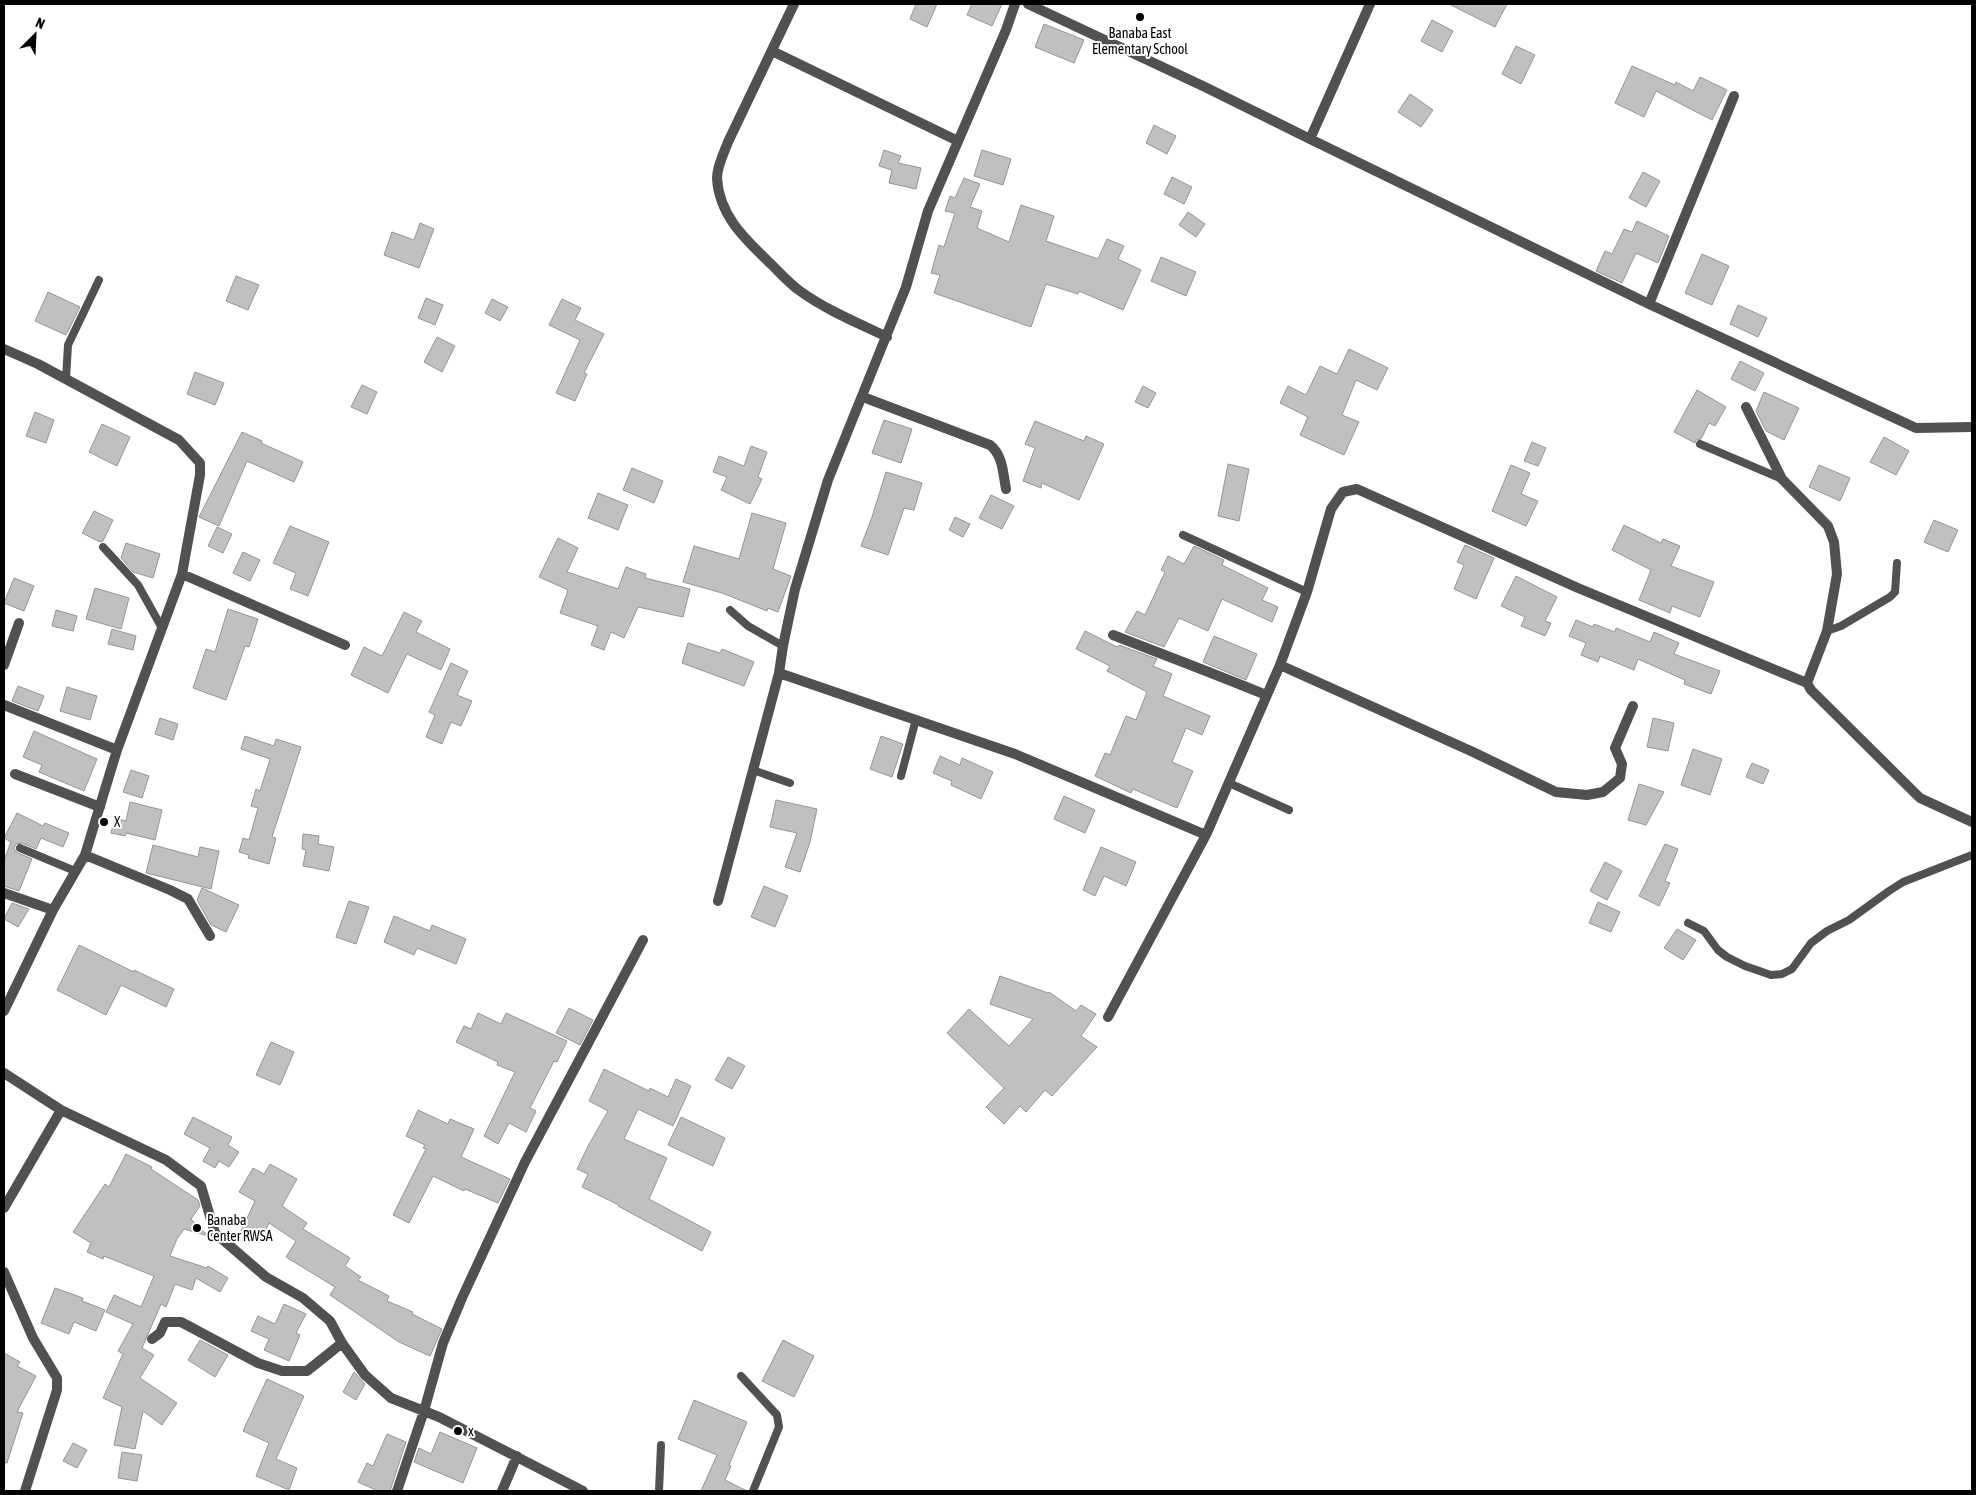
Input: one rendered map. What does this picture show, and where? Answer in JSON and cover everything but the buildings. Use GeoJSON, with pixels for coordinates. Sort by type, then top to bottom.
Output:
{"type":"FeatureCollection","features":[{"type":"Feature","properties":{"kind":"street"},"geometry":{"type":"LineString","coordinates":[[794,4],[721,160],[717,176],[720,200],[729,219],[746,240],[799,291],[843,317],[887,336]]}},
{"type":"Feature","properties":{"kind":"street"},"geometry":{"type":"LineString","coordinates":[[718,901],[779,673],[795,589],[828,480],[906,287],[928,211],[1006,30],[1015,4]]}},
{"type":"Feature","properties":{"kind":"street"},"geometry":{"type":"LineString","coordinates":[[1028,4],[1179,74],[1649,304],[1916,428],[1972,427]]}},
{"type":"Feature","properties":{"kind":"street"},"geometry":{"type":"LineString","coordinates":[[1310,139],[1370,4]]}},
{"type":"Feature","properties":{"kind":"street"},"geometry":{"type":"LineString","coordinates":[[772,51],[958,141]]}},
{"type":"Feature","properties":{"kind":"street"},"geometry":{"type":"LineString","coordinates":[[1649,304],[1734,96]]}},
{"type":"Feature","properties":{"kind":"street"},"geometry":{"type":"LineString","coordinates":[[4,350],[38,364],[179,440],[200,463],[200,475],[182,574],[117,750],[85,855],[53,910],[4,1011]]}},
{"type":"Feature","properties":{"kind":"street"},"geometry":{"type":"LineString","coordinates":[[863,397],[990,444],[1000,457],[1006,490]]}},
{"type":"Feature","properties":{"kind":"street"},"geometry":{"type":"LineString","coordinates":[[1746,407],[1782,479],[1828,526],[1834,542],[1837,574],[1826,631],[1807,683]]}},
{"type":"Feature","properties":{"kind":"street"},"geometry":{"type":"LineString","coordinates":[[1108,1017],[1206,835],[1280,665],[1307,592],[1331,508],[1343,492],[1357,489],[1578,588],[1807,683],[1811,690],[1920,798],[1972,822]]}},
{"type":"Feature","properties":{"kind":"street"},"geometry":{"type":"LineString","coordinates":[[182,574],[345,645]]}},
{"type":"Feature","properties":{"kind":"street"},"geometry":{"type":"LineString","coordinates":[[4,665],[19,623]]}},
{"type":"Feature","properties":{"kind":"street"},"geometry":{"type":"LineString","coordinates":[[1113,635],[1266,695]]}},
{"type":"Feature","properties":{"kind":"street"},"geometry":{"type":"LineString","coordinates":[[1280,665],[1473,752],[1556,792],[1588,795],[1603,792],[1620,778],[1622,764],[1616,748],[1633,706]]}},
{"type":"Feature","properties":{"kind":"street"},"geometry":{"type":"LineString","coordinates":[[779,673],[1015,754],[1206,835]]}},
{"type":"Feature","properties":{"kind":"street"},"geometry":{"type":"LineString","coordinates":[[4,706],[117,750]]}},
{"type":"Feature","properties":{"kind":"street"},"geometry":{"type":"LineString","coordinates":[[14,774],[100,807]]}},
{"type":"Feature","properties":{"kind":"street"},"geometry":{"type":"LineString","coordinates":[[85,855],[188,899],[210,936]]}},
{"type":"Feature","properties":{"kind":"street"},"geometry":{"type":"LineString","coordinates":[[4,893],[53,910]]}},
{"type":"Feature","properties":{"kind":"street"},"geometry":{"type":"LineString","coordinates":[[397,1491],[424,1411],[443,1343],[514,1184],[643,940]]}},
{"type":"Feature","properties":{"kind":"street"},"geometry":{"type":"LineString","coordinates":[[4,1073],[61,1110],[166,1160],[201,1186],[215,1233],[266,1277],[303,1298],[330,1321],[342,1343],[365,1375],[391,1398],[424,1411],[583,1491]]}},
{"type":"Feature","properties":{"kind":"street"},"geometry":{"type":"LineString","coordinates":[[4,1208],[61,1110]]}},
{"type":"Feature","properties":{"kind":"street"},"geometry":{"type":"LineString","coordinates":[[4,1272],[33,1338],[57,1378],[57,1390],[25,1491]]}},
{"type":"Feature","properties":{"kind":"street"},"geometry":{"type":"LineString","coordinates":[[152,1339],[160,1333],[165,1322],[182,1322],[258,1363],[282,1371],[307,1371],[342,1343]]}},
{"type":"Feature","properties":{"kind":"street"},"geometry":{"type":"LineString","coordinates":[[502,1491],[516,1456]]}},
{"type":"Feature","properties":{"kind":"lane"},"geometry":{"type":"LineString","coordinates":[[66,379],[68,346],[99,280]]}},
{"type":"Feature","properties":{"kind":"lane"},"geometry":{"type":"LineString","coordinates":[[1700,444],[1782,479]]}},
{"type":"Feature","properties":{"kind":"lane"},"geometry":{"type":"LineString","coordinates":[[1183,535],[1307,592]]}},
{"type":"Feature","properties":{"kind":"lane"},"geometry":{"type":"LineString","coordinates":[[103,547],[138,586],[162,628]]}},
{"type":"Feature","properties":{"kind":"lane"},"geometry":{"type":"LineString","coordinates":[[1826,631],[1841,626],[1890,597],[1894,592],[1897,562]]}},
{"type":"Feature","properties":{"kind":"lane"},"geometry":{"type":"LineString","coordinates":[[730,610],[754,630],[783,646]]}},
{"type":"Feature","properties":{"kind":"lane"},"geometry":{"type":"LineString","coordinates":[[901,776],[916,719]]}},
{"type":"Feature","properties":{"kind":"lane"},"geometry":{"type":"LineString","coordinates":[[753,770],[790,783]]}},
{"type":"Feature","properties":{"kind":"lane"},"geometry":{"type":"LineString","coordinates":[[1229,783],[1289,810]]}},
{"type":"Feature","properties":{"kind":"lane"},"geometry":{"type":"LineString","coordinates":[[20,848],[75,871]]}},
{"type":"Feature","properties":{"kind":"lane"},"geometry":{"type":"LineString","coordinates":[[1688,923],[1704,931],[1718,950],[1727,957],[1744,966],[1771,975],[1782,974],[1792,969],[1811,943],[1827,931],[1849,920],[1903,882],[1972,855]]}},
{"type":"Feature","properties":{"kind":"lane"},"geometry":{"type":"LineString","coordinates":[[741,1376],[777,1415],[779,1427],[753,1491]]}},
{"type":"Feature","properties":{"kind":"lane"},"geometry":{"type":"LineString","coordinates":[[659,1491],[661,1445]]}},
{"type":"Feature","properties":{"kind":"place","name":"Banaba East Elementary School"},"geometry":{"type":"Point","coordinates":[1140,17]}},
{"type":"Feature","properties":{"kind":"place","name":"X"},"geometry":{"type":"Point","coordinates":[104,822]}},
{"type":"Feature","properties":{"kind":"place","name":"Banaba Center RWSA"},"geometry":{"type":"Point","coordinates":[197,1228]}},
{"type":"Feature","properties":{"kind":"place","name":"x"},"geometry":{"type":"Point","coordinates":[458,1431]}}]}
